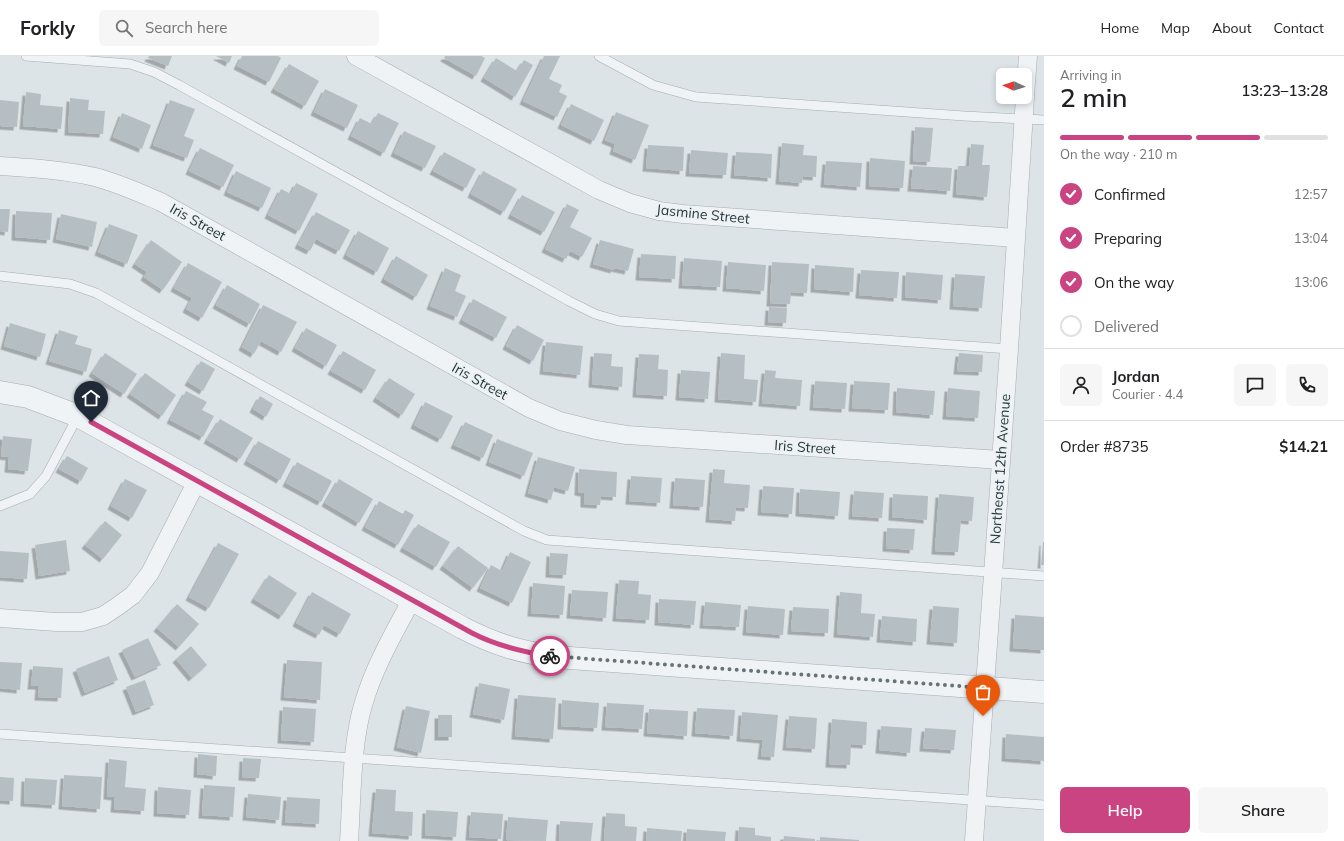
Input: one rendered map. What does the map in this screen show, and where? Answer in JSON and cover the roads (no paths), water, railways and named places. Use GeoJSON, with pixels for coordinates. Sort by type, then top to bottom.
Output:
{"type":"FeatureCollection","features":[{"type":"Feature","properties":{"kind":"street","name":"Jasmine Street"},"geometry":{"type":"LineString","coordinates":[[356,56],[599,190],[630,203],[659,211],[1016,238]]}},
{"type":"Feature","properties":{"kind":"street","name":"Northeast 12th Avenue"},"geometry":{"type":"LineString","coordinates":[[1027,68],[1028,56]]}},
{"type":"Feature","properties":{"kind":"street","name":"Northeast 12th Avenue"},"geometry":{"type":"LineString","coordinates":[[974,841],[1009,349],[1024,104]]}},
{"type":"Feature","properties":{"kind":"street","name":"Iris Street"},"geometry":{"type":"LineString","coordinates":[[0,166],[52,169],[95,177],[130,188],[161,202],[529,408],[560,421],[596,430],[627,435],[1000,460]]}},
{"type":"Feature","properties":{"kind":"street"},"geometry":{"type":"LineString","coordinates":[[0,392],[28,397],[78,416],[481,637],[503,646],[530,653],[580,658],[1044,692]]}},
{"type":"Feature","properties":{"kind":"street"},"geometry":{"type":"LineString","coordinates":[[0,618],[56,622],[82,622],[103,616],[118,606],[133,595],[150,573],[197,481]]}},
{"type":"Feature","properties":{"kind":"street"},"geometry":{"type":"LineString","coordinates":[[350,841],[357,733],[364,703],[382,654],[412,599]]}},
{"type":"Feature","properties":{"kind":"lane"},"geometry":{"type":"LineString","coordinates":[[26,56],[130,64],[154,72],[595,314],[619,321],[1009,349]]}},
{"type":"Feature","properties":{"kind":"lane"},"geometry":{"type":"LineString","coordinates":[[599,56],[653,85],[696,97],[1023,120],[1044,120]]}},
{"type":"Feature","properties":{"kind":"lane"},"geometry":{"type":"LineString","coordinates":[[0,276],[70,284],[96,292],[524,531],[547,540],[1044,576]]}},
{"type":"Feature","properties":{"kind":"lane"},"geometry":{"type":"LineString","coordinates":[[0,506],[30,494],[46,476],[78,416]]}},
{"type":"Feature","properties":{"kind":"lane"},"geometry":{"type":"LineString","coordinates":[[0,734],[1044,805]]}}]}
